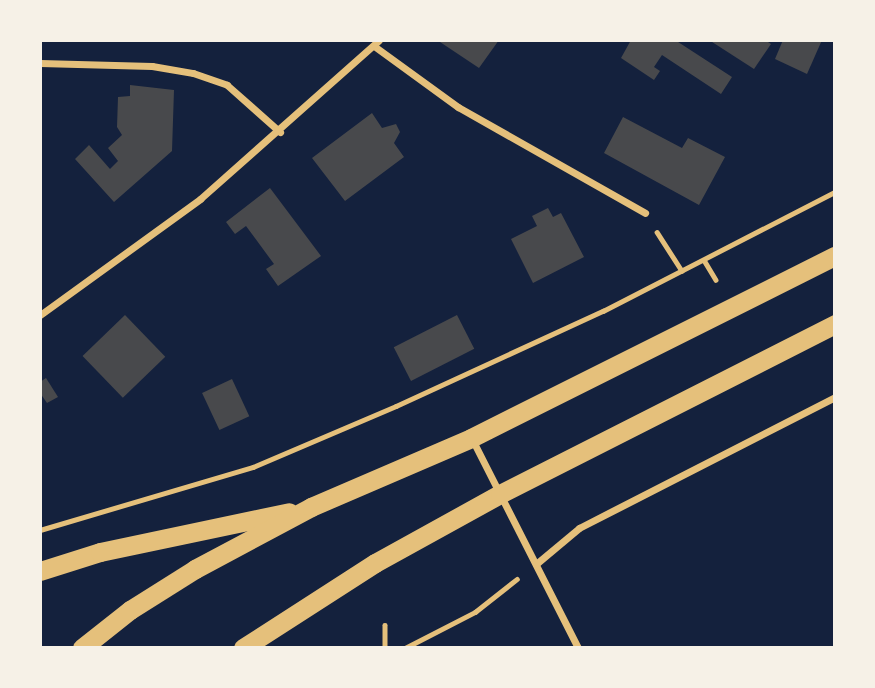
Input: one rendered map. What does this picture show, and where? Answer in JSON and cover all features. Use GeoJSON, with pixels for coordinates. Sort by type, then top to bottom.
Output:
{"type":"FeatureCollection","features":[{"type":"Feature","properties":{"kind":"highway"},"geometry":{"type":"LineString","coordinates":[[82,648],[130,610],[195,569],[311,507],[471,438],[835,256]]}},
{"type":"Feature","properties":{"kind":"highway"},"geometry":{"type":"LineString","coordinates":[[243,648],[375,563],[500,494],[835,324]]}},
{"type":"Feature","properties":{"kind":"highway"},"geometry":{"type":"LineString","coordinates":[[40,571],[100,552],[311,507]]}},
{"type":"Feature","properties":{"kind":"street"},"geometry":{"type":"LineString","coordinates":[[40,315],[133,251],[280,132],[376,43],[458,107],[645,213]]}},
{"type":"Feature","properties":{"kind":"street"},"geometry":{"type":"LineString","coordinates":[[40,63],[152,66],[193,73],[227,85],[280,132]]}},
{"type":"Feature","properties":{"kind":"street"},"geometry":{"type":"LineString","coordinates":[[536,564],[579,528],[835,397]]}},
{"type":"Feature","properties":{"kind":"street"},"geometry":{"type":"LineString","coordinates":[[471,438],[578,648]]}},
{"type":"Feature","properties":{"kind":"path"},"geometry":{"type":"LineString","coordinates":[[40,530],[253,467],[420,395],[682,271],[835,192]]}},
{"type":"Feature","properties":{"kind":"path"},"geometry":{"type":"LineString","coordinates":[[645,213],[682,271]]}},
{"type":"Feature","properties":{"kind":"path"},"geometry":{"type":"LineString","coordinates":[[704,260],[718,283]]}},
{"type":"Feature","properties":{"kind":"path"},"geometry":{"type":"LineString","coordinates":[[405,648],[475,612],[536,564]]}},
{"type":"Feature","properties":{"kind":"path"},"geometry":{"type":"LineString","coordinates":[[385,625],[385,648]]}},
{"type":"Feature","properties":{"kind":"building"},"geometry":{"type":"Polygon","coordinates":[[[437,40],[499,40],[479,68],[437,40]]]}},
{"type":"Feature","properties":{"kind":"building"},"geometry":{"type":"Polygon","coordinates":[[[631,40],[675,40],[732,77],[721,94],[662,55],[654,67],[660,71],[654,80],[621,58],[631,40]]]}},
{"type":"Feature","properties":{"kind":"building"},"geometry":{"type":"Polygon","coordinates":[[[709,40],[765,40],[771,44],[754,69],[709,40]]]}},
{"type":"Feature","properties":{"kind":"building"},"geometry":{"type":"Polygon","coordinates":[[[783,40],[822,40],[807,74],[775,59],[783,40]]]}},
{"type":"Feature","properties":{"kind":"building"},"geometry":{"type":"Polygon","coordinates":[[[130,85],[174,90],[172,151],[114,202],[75,159],[89,145],[110,169],[118,161],[108,148],[122,135],[117,127],[118,97],[130,96],[130,85]]]}},
{"type":"Feature","properties":{"kind":"building"},"geometry":{"type":"Polygon","coordinates":[[[372,113],[382,128],[396,124],[400,132],[394,143],[404,157],[345,201],[312,158],[372,113]]]}},
{"type":"Feature","properties":{"kind":"building"},"geometry":{"type":"Polygon","coordinates":[[[623,117],[682,148],[688,138],[725,157],[699,205],[604,153],[623,117]]]}},
{"type":"Feature","properties":{"kind":"building"},"geometry":{"type":"Polygon","coordinates":[[[270,188],[321,256],[278,286],[266,269],[274,264],[246,226],[235,234],[226,222],[270,188]]]}},
{"type":"Feature","properties":{"kind":"building"},"geometry":{"type":"Polygon","coordinates":[[[548,208],[553,217],[561,213],[584,257],[533,283],[511,239],[537,226],[532,216],[548,208]]]}},
{"type":"Feature","properties":{"kind":"building"},"geometry":{"type":"Polygon","coordinates":[[[125,315],[165,357],[123,398],[83,356],[125,315]]]}},
{"type":"Feature","properties":{"kind":"building"},"geometry":{"type":"Polygon","coordinates":[[[457,315],[474,349],[411,381],[394,347],[457,315]]]}},
{"type":"Feature","properties":{"kind":"building"},"geometry":{"type":"Polygon","coordinates":[[[46,378],[58,397],[47,403],[40,393],[40,382],[46,378]]]}},
{"type":"Feature","properties":{"kind":"building"},"geometry":{"type":"Polygon","coordinates":[[[232,379],[249,416],[219,430],[202,393],[232,379]]]}}]}
